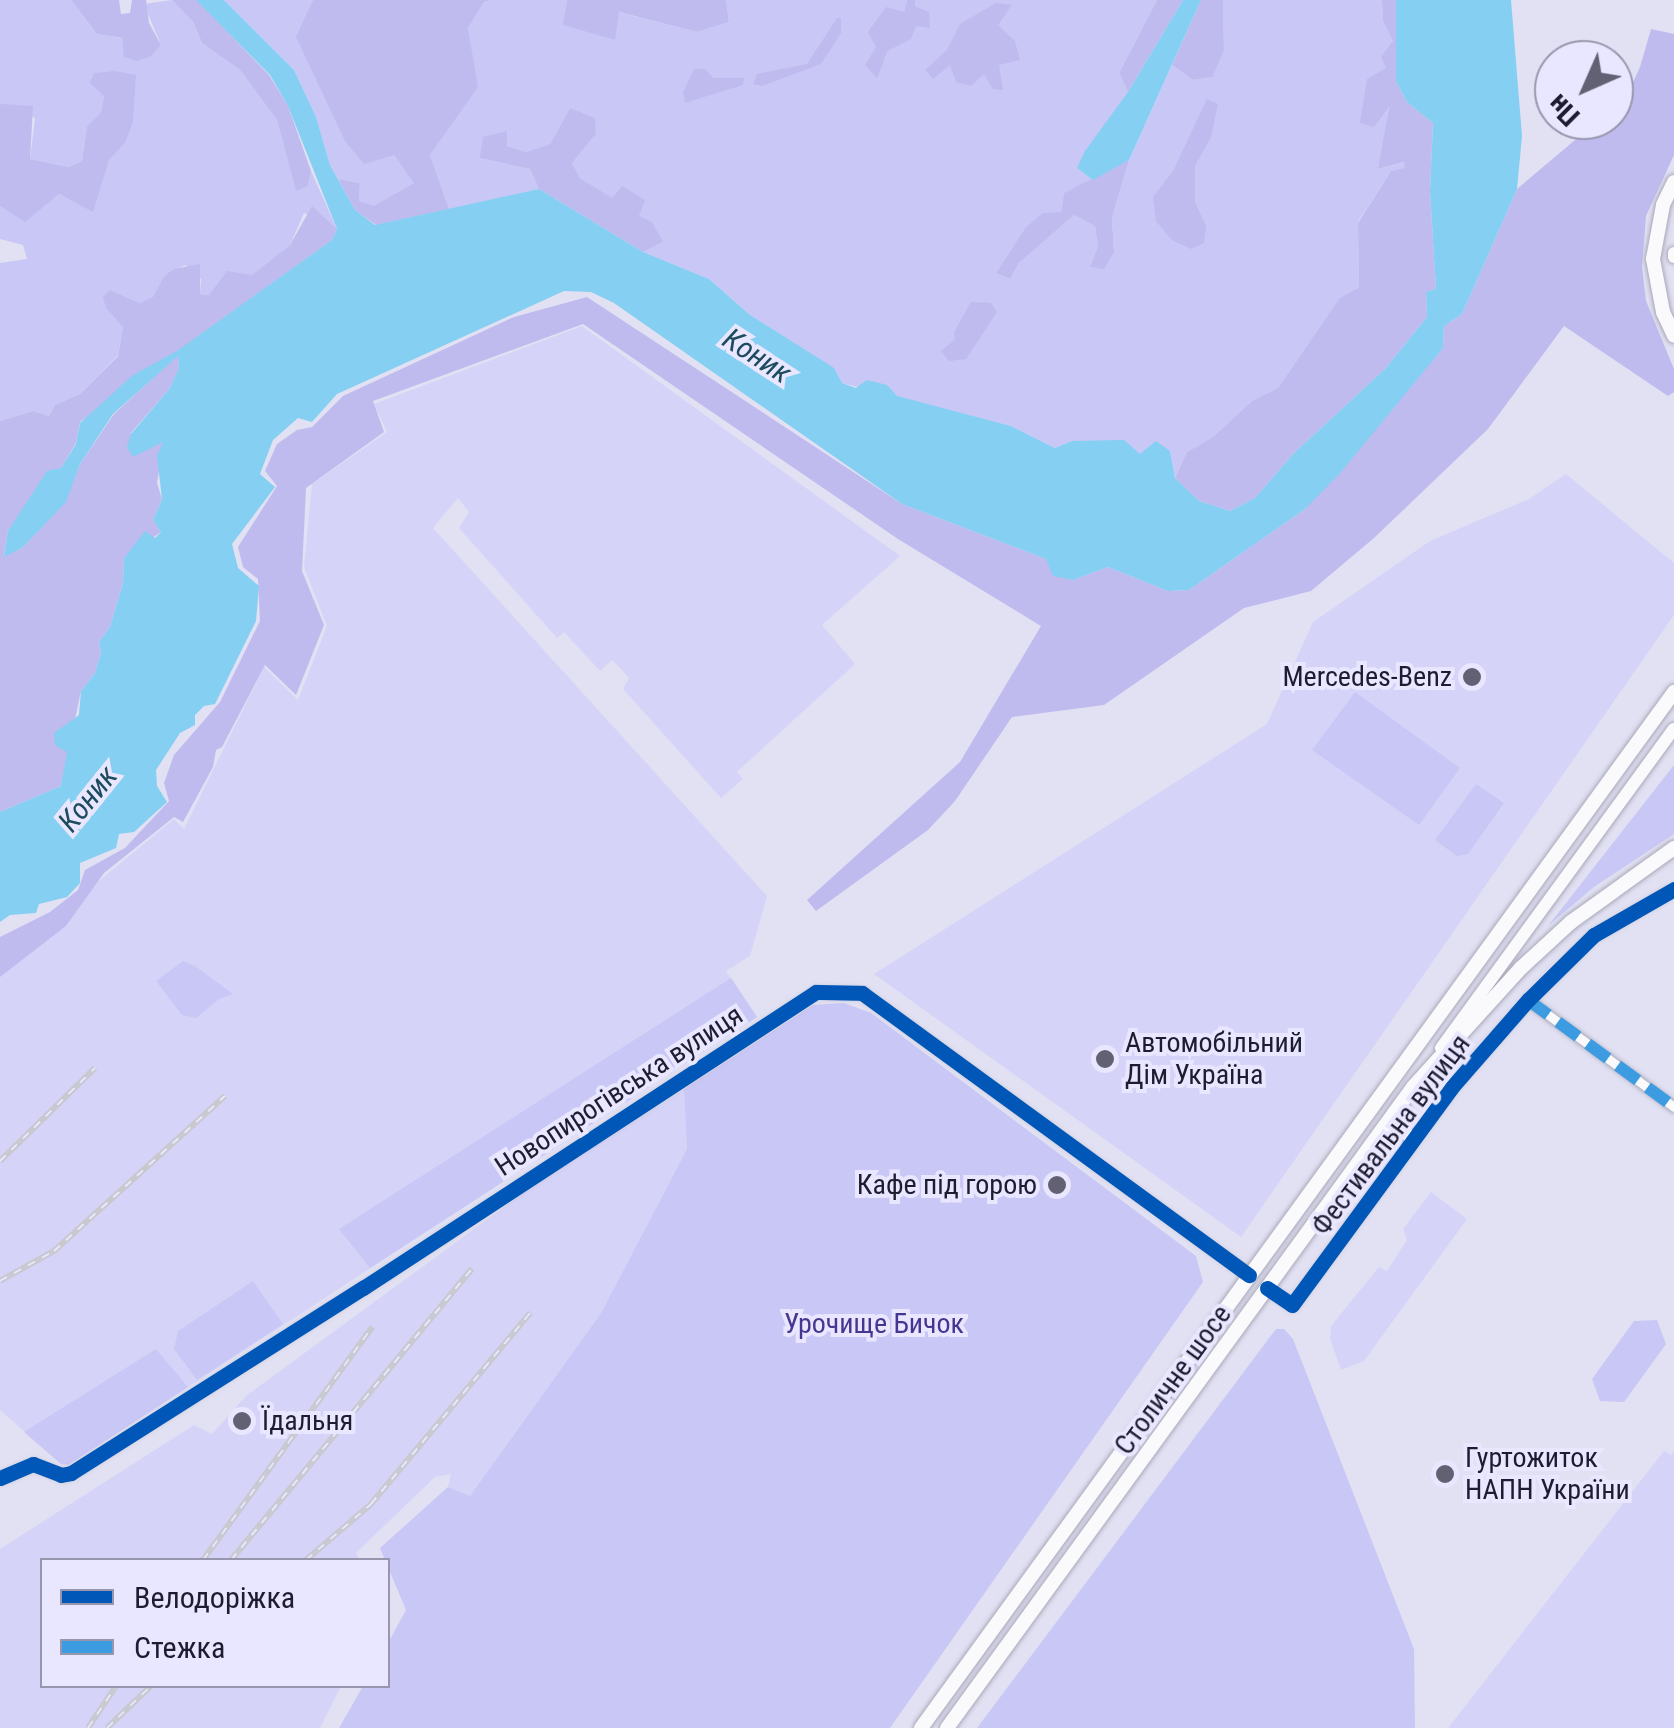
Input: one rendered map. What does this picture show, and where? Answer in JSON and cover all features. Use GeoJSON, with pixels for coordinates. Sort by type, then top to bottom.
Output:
{"type":"FeatureCollection","features":[{"type":"Feature","properties":{"kind":"highway"},"geometry":{"type":"LineString","coordinates":[[1674,182],[1660,219],[1653,259],[1663,312],[1674,336]]}},
{"type":"Feature","properties":{"kind":"highway","name":"Столичне шосе"},"geometry":{"type":"LineString","coordinates":[[920,1728],[1674,692]]}},
{"type":"Feature","properties":{"kind":"highway"},"geometry":{"type":"LineString","coordinates":[[1414,1087],[1546,945],[1621,884],[1674,848]]}},
{"type":"Feature","properties":{"kind":"highway","name":"Столичне шосе"},"geometry":{"type":"LineString","coordinates":[[947,1728],[1414,1087]]}},
{"type":"Feature","properties":{"kind":"main road","name":"Столичне шосе"},"geometry":{"type":"LineString","coordinates":[[1414,1087],[1674,729]]}},
{"type":"Feature","properties":{"kind":"street","name":"Фестивальна вулиця"},"geometry":{"type":"LineString","coordinates":[[1268,1288],[1292,1305],[1452,1087],[1528,1000],[1594,936],[1674,889]]}},
{"type":"Feature","properties":{"kind":"street","name":"Новопирогівська вулиця"},"geometry":{"type":"LineString","coordinates":[[0,1478],[33,1464],[61,1475],[71,1473],[364,1288],[816,992],[862,993],[1249,1275]]}},
{"type":"Feature","properties":{"kind":"street"},"geometry":{"type":"LineString","coordinates":[[1528,1000],[1674,1107]]}},
{"type":"Feature","properties":{"kind":"street"},"geometry":{"type":"LineString","coordinates":[[1403,1102],[1409,1148]]}},
{"type":"Feature","properties":{"kind":"shaded area"},"geometry":{"type":"Polygon","coordinates":[[[71,0],[119,0],[121,14],[130,13],[132,0],[146,0],[149,23],[161,45],[151,56],[137,61],[124,57],[122,38],[97,34],[71,0]]]}},
{"type":"Feature","properties":{"kind":"shaded area"},"geometry":{"type":"Polygon","coordinates":[[[172,0],[197,0],[269,75],[288,106],[311,171],[308,186],[296,191],[277,120],[240,70],[202,43],[193,22],[172,0]]]}},
{"type":"Feature","properties":{"kind":"shaded area"},"geometry":{"type":"Polygon","coordinates":[[[313,0],[492,0],[484,2],[468,28],[478,87],[430,155],[449,209],[376,225],[355,210],[338,179],[360,183],[359,201],[374,206],[414,183],[394,155],[364,164],[345,141],[296,37],[313,0]]]}},
{"type":"Feature","properties":{"kind":"shaded area"},"geometry":{"type":"Polygon","coordinates":[[[567,0],[726,0],[729,22],[697,32],[619,12],[615,40],[563,25],[567,0]]]}},
{"type":"Feature","properties":{"kind":"shaded area"},"geometry":{"type":"Polygon","coordinates":[[[907,0],[915,0],[915,6],[929,12],[930,28],[916,26],[911,39],[888,51],[877,78],[865,65],[876,47],[868,32],[886,7],[904,12],[907,0]]]}},
{"type":"Feature","properties":{"kind":"shaded area"},"geometry":{"type":"Polygon","coordinates":[[[1157,0],[1183,0],[1128,92],[1119,73],[1157,0]]]}},
{"type":"Feature","properties":{"kind":"shaded area"},"geometry":{"type":"Polygon","coordinates":[[[1201,0],[1223,0],[1224,51],[1212,77],[1193,80],[1172,65],[1201,0]]]}},
{"type":"Feature","properties":{"kind":"shaded area"},"geometry":{"type":"Polygon","coordinates":[[[1382,0],[1396,0],[1396,81],[1407,102],[1433,123],[1430,191],[1436,289],[1426,292],[1427,317],[1385,369],[1294,453],[1255,498],[1230,511],[1199,501],[1175,478],[1187,452],[1213,437],[1252,401],[1279,387],[1340,298],[1359,288],[1358,223],[1391,171],[1405,168],[1404,162],[1378,169],[1389,107],[1374,127],[1360,123],[1367,79],[1386,68],[1381,57],[1393,41],[1383,21],[1382,0]]]}},
{"type":"Feature","properties":{"kind":"shaded area"},"geometry":{"type":"Polygon","coordinates":[[[996,3],[1012,5],[998,25],[1015,41],[1020,60],[999,65],[1003,90],[993,89],[984,74],[971,86],[956,82],[950,65],[933,79],[925,70],[947,50],[960,24],[996,3]]]}},
{"type":"Feature","properties":{"kind":"shaded area"},"geometry":{"type":"Polygon","coordinates":[[[837,18],[841,18],[841,33],[821,64],[762,86],[753,84],[757,74],[807,64],[837,18]]]}},
{"type":"Feature","properties":{"kind":"shaded area"},"geometry":{"type":"Polygon","coordinates":[[[1651,29],[1674,34],[1674,155],[1646,216],[1642,267],[1646,301],[1674,369],[1674,392],[1668,396],[1564,326],[1488,429],[1374,538],[1311,591],[1244,608],[1104,705],[1012,717],[955,801],[928,830],[816,911],[807,900],[960,762],[1041,626],[898,539],[583,324],[373,401],[384,432],[306,488],[302,571],[324,625],[296,695],[265,665],[222,747],[216,750],[213,767],[183,822],[174,817],[104,873],[66,926],[0,977],[0,937],[50,912],[78,890],[85,870],[125,848],[169,801],[164,783],[174,755],[220,702],[260,621],[258,579],[243,567],[238,547],[277,486],[265,471],[277,444],[297,430],[312,427],[343,396],[514,317],[587,297],[902,504],[1046,559],[1073,580],[1108,567],[1168,591],[1189,590],[1305,509],[1443,348],[1444,326],[1462,314],[1517,189],[1575,140],[1634,140],[1634,80],[1651,29]]]}},
{"type":"Feature","properties":{"kind":"shaded area"},"geometry":{"type":"Polygon","coordinates":[[[694,69],[705,69],[713,78],[744,78],[743,85],[685,103],[683,92],[694,69]]]}},
{"type":"Feature","properties":{"kind":"shaded area"},"geometry":{"type":"Polygon","coordinates":[[[94,73],[136,75],[133,122],[125,143],[109,160],[93,212],[59,194],[25,222],[0,206],[0,104],[33,106],[30,159],[69,167],[82,161],[87,126],[101,113],[104,96],[90,83],[94,73]]]}},
{"type":"Feature","properties":{"kind":"shaded area"},"geometry":{"type":"Polygon","coordinates":[[[1207,99],[1218,104],[1211,137],[1195,166],[1195,202],[1206,226],[1204,243],[1191,249],[1172,240],[1156,221],[1153,197],[1173,171],[1207,99]]]}},
{"type":"Feature","properties":{"kind":"shaded area"},"geometry":{"type":"Polygon","coordinates":[[[570,108],[595,118],[596,134],[572,163],[580,178],[612,198],[622,186],[645,200],[639,216],[652,222],[663,242],[643,252],[539,189],[530,169],[480,158],[483,137],[507,131],[507,146],[526,152],[550,144],[570,108]]]}},
{"type":"Feature","properties":{"kind":"shaded area"},"geometry":{"type":"Polygon","coordinates":[[[1129,160],[1112,218],[1114,252],[1104,269],[1090,267],[1098,247],[1095,226],[1074,215],[1019,263],[1010,279],[996,273],[1025,228],[1043,213],[1061,212],[1064,193],[1129,160]]]}},
{"type":"Feature","properties":{"kind":"shaded area"},"geometry":{"type":"Polygon","coordinates":[[[312,206],[337,229],[332,240],[80,422],[76,443],[61,468],[8,531],[4,556],[22,548],[65,502],[80,464],[114,414],[178,355],[179,368],[170,388],[131,433],[164,441],[157,483],[162,499],[153,520],[161,532],[124,558],[123,583],[110,627],[99,642],[101,653],[95,673],[81,691],[61,786],[0,812],[0,421],[33,411],[49,416],[55,405],[80,394],[118,356],[123,327],[106,308],[103,297],[110,290],[140,303],[153,297],[164,276],[174,269],[200,264],[200,294],[209,295],[227,271],[252,275],[290,245],[312,206]]]}},
{"type":"Feature","properties":{"kind":"shaded area"},"geometry":{"type":"Polygon","coordinates":[[[971,302],[991,303],[997,312],[966,359],[949,361],[941,351],[955,339],[954,332],[971,302]]]}},
{"type":"Feature","properties":{"kind":"shaded area"},"geometry":{"type":"Polygon","coordinates":[[[582,326],[900,556],[822,625],[855,664],[737,772],[743,779],[721,798],[623,689],[629,678],[621,669],[612,660],[600,671],[564,632],[557,638],[459,528],[469,512],[458,498],[433,528],[767,896],[750,956],[726,971],[757,1017],[68,1465],[61,1464],[0,1410],[0,952],[89,889],[174,819],[184,829],[264,667],[298,700],[327,626],[304,567],[312,484],[387,432],[374,404],[582,326]]]}},
{"type":"Feature","properties":{"kind":"shaded area"},"geometry":{"type":"Polygon","coordinates":[[[1566,474],[1674,563],[1674,615],[1241,1237],[874,974],[1267,724],[1313,622],[1430,541],[1529,499],[1566,474]]]}},
{"type":"Feature","properties":{"kind":"shaded area"},"geometry":{"type":"Polygon","coordinates":[[[684,1089],[687,1149],[601,1313],[470,1496],[448,1487],[451,1474],[435,1477],[356,1553],[358,1558],[40,1558],[40,1688],[340,1688],[320,1728],[0,1728],[0,1549],[194,1425],[212,1434],[247,1395],[522,1194],[684,1089]]]}},
{"type":"Feature","properties":{"kind":"shaded area"},"geometry":{"type":"Polygon","coordinates":[[[1431,1192],[1467,1219],[1364,1361],[1341,1370],[1330,1339],[1331,1326],[1379,1267],[1387,1271],[1407,1240],[1403,1229],[1431,1192]]]}},
{"type":"Feature","properties":{"kind":"shaded area"},"geometry":{"type":"Polygon","coordinates":[[[1664,1451],[1671,1455],[1674,1451],[1674,1728],[1448,1728],[1664,1451]]]}},
{"type":"Feature","properties":{"kind":"green space"},"geometry":{"type":"Polygon","coordinates":[[[0,0],[71,0],[97,34],[161,45],[144,4],[172,0],[193,22],[202,43],[240,70],[277,120],[296,190],[308,186],[311,171],[337,229],[304,213],[290,245],[252,276],[209,295],[200,294],[201,279],[185,265],[164,276],[153,298],[140,303],[110,290],[123,327],[118,355],[80,394],[55,405],[49,416],[33,411],[0,421],[0,263],[27,259],[23,245],[0,239],[0,206],[25,221],[59,194],[92,211],[109,159],[125,143],[104,96],[101,114],[87,126],[82,161],[69,167],[30,159],[35,118],[0,104],[0,0]]]}},
{"type":"Feature","properties":{"kind":"green space"},"geometry":{"type":"Polygon","coordinates":[[[224,0],[313,0],[300,31],[415,183],[374,207],[359,201],[360,183],[338,179],[330,165],[316,117],[294,70],[224,0]]]}},
{"type":"Feature","properties":{"kind":"green space"},"geometry":{"type":"Polygon","coordinates":[[[567,0],[564,25],[614,39],[618,12],[697,32],[729,22],[726,0],[907,0],[904,12],[877,47],[885,60],[888,51],[910,39],[916,25],[930,27],[915,0],[1157,0],[1119,73],[1128,92],[1077,168],[1093,180],[1064,193],[1061,212],[1025,228],[996,273],[1010,279],[1019,263],[1074,215],[1095,226],[1098,247],[1114,252],[1112,218],[1129,160],[1172,65],[1193,80],[1211,77],[1224,51],[1223,0],[1382,0],[1383,21],[1393,40],[1379,116],[1389,105],[1379,169],[1405,162],[1405,169],[1391,171],[1358,222],[1359,288],[1279,387],[1252,401],[1213,437],[1187,452],[1175,478],[1170,451],[1140,454],[1072,441],[1055,448],[1011,426],[842,383],[833,368],[750,315],[709,279],[643,252],[663,242],[639,216],[580,178],[572,163],[596,134],[594,118],[570,108],[550,144],[526,152],[507,146],[507,131],[480,158],[530,169],[539,189],[449,209],[430,155],[477,87],[468,28],[484,2],[567,0]]]}},
{"type":"Feature","properties":{"kind":"green space"},"geometry":{"type":"Polygon","coordinates":[[[1355,692],[1460,768],[1419,825],[1312,750],[1355,692]]]}},
{"type":"Feature","properties":{"kind":"green space"},"geometry":{"type":"Polygon","coordinates":[[[1674,765],[1674,834],[1594,887],[1548,926],[1674,765]]]}},
{"type":"Feature","properties":{"kind":"green space"},"geometry":{"type":"Polygon","coordinates":[[[1476,784],[1504,803],[1468,854],[1457,856],[1435,840],[1476,784]]]}},
{"type":"Feature","properties":{"kind":"green space"},"geometry":{"type":"Polygon","coordinates":[[[183,961],[233,994],[219,999],[196,1018],[182,1015],[156,981],[183,961]]]}},
{"type":"Feature","properties":{"kind":"green space"},"geometry":{"type":"Polygon","coordinates":[[[731,978],[757,1017],[370,1268],[339,1229],[731,978]]]}},
{"type":"Feature","properties":{"kind":"green space","name":"Урочище Бичок"},"geometry":{"type":"Polygon","coordinates":[[[844,1003],[871,1013],[1196,1256],[1203,1282],[890,1728],[339,1728],[362,1688],[390,1688],[390,1639],[406,1610],[390,1572],[390,1558],[384,1558],[380,1548],[448,1487],[470,1496],[601,1313],[687,1149],[684,1089],[813,1005],[844,1003]]]}},
{"type":"Feature","properties":{"kind":"green space"},"geometry":{"type":"Polygon","coordinates":[[[253,1281],[283,1324],[197,1380],[174,1349],[178,1331],[253,1281]]]}},
{"type":"Feature","properties":{"kind":"green space"},"geometry":{"type":"Polygon","coordinates":[[[1657,1320],[1666,1344],[1624,1402],[1600,1401],[1592,1379],[1634,1321],[1657,1320]]]}},
{"type":"Feature","properties":{"kind":"green space"},"geometry":{"type":"Polygon","coordinates":[[[1276,1329],[1284,1329],[1293,1339],[1414,1649],[1415,1728],[977,1728],[1276,1329]]]}},
{"type":"Feature","properties":{"kind":"green space"},"geometry":{"type":"Polygon","coordinates":[[[156,1349],[188,1387],[68,1465],[61,1464],[24,1432],[156,1349]]]}},
{"type":"Feature","properties":{"kind":"water","name":"Коник"},"geometry":{"type":"Polygon","coordinates":[[[196,0],[224,0],[294,70],[316,117],[330,165],[355,210],[375,225],[539,189],[643,252],[709,279],[750,315],[834,368],[842,383],[856,388],[867,380],[887,385],[897,396],[1011,426],[1055,448],[1072,441],[1124,440],[1140,454],[1156,441],[1170,451],[1175,478],[1199,501],[1230,511],[1255,498],[1294,453],[1385,369],[1427,317],[1426,292],[1436,289],[1430,191],[1433,123],[1407,102],[1396,81],[1396,0],[1511,0],[1522,136],[1517,189],[1462,314],[1444,326],[1443,348],[1341,472],[1305,509],[1189,590],[1168,591],[1108,567],[1073,580],[1053,576],[1046,559],[902,504],[614,303],[591,292],[564,291],[337,394],[312,422],[298,418],[273,440],[260,474],[275,487],[232,544],[238,568],[259,586],[256,621],[215,704],[204,706],[195,715],[195,725],[180,733],[156,770],[157,786],[167,802],[134,832],[119,834],[116,848],[80,863],[80,883],[67,897],[39,904],[36,913],[10,915],[0,922],[0,812],[61,786],[67,752],[55,745],[54,733],[79,715],[81,691],[95,673],[101,653],[99,642],[110,627],[123,583],[124,558],[145,531],[155,538],[161,532],[153,520],[162,499],[157,456],[163,442],[133,457],[127,447],[131,434],[170,388],[179,368],[178,356],[113,414],[80,464],[66,502],[22,548],[4,557],[8,531],[47,471],[61,468],[76,444],[80,423],[133,375],[177,351],[332,240],[337,229],[288,106],[270,75],[196,0]]]}},
{"type":"Feature","properties":{"kind":"water"},"geometry":{"type":"Polygon","coordinates":[[[1183,0],[1201,0],[1129,160],[1093,180],[1077,168],[1085,151],[1128,92],[1183,0]]]}},
{"type":"Feature","properties":{"kind":"railway"},"geometry":{"type":"LineString","coordinates":[[0,1161],[95,1068]]}},
{"type":"Feature","properties":{"kind":"railway"},"geometry":{"type":"LineString","coordinates":[[0,1281],[54,1251],[225,1096]]}},
{"type":"Feature","properties":{"kind":"railway"},"geometry":{"type":"LineString","coordinates":[[233,1558],[472,1269]]}},
{"type":"Feature","properties":{"kind":"railway"},"geometry":{"type":"LineString","coordinates":[[308,1558],[371,1504],[530,1313]]}},
{"type":"Feature","properties":{"kind":"railway"},"geometry":{"type":"LineString","coordinates":[[204,1558],[372,1327]]}},
{"type":"Feature","properties":{"kind":"railway"},"geometry":{"type":"LineString","coordinates":[[88,1728],[115,1688]]}},
{"type":"Feature","properties":{"kind":"railway"},"geometry":{"type":"LineString","coordinates":[[107,1728],[149,1688]]}},
{"type":"Feature","properties":{"kind":"marked path"},"geometry":{"type":"LineString","coordinates":[[1528,1000],[1674,1107]]}},
{"type":"Feature","properties":{"kind":"cycle path"},"geometry":{"type":"LineString","coordinates":[[1267,1288],[1292,1305],[1452,1087],[1528,1000],[1594,935],[1674,889]]}},
{"type":"Feature","properties":{"kind":"cycle path"},"geometry":{"type":"LineString","coordinates":[[0,1478],[33,1464],[61,1475],[71,1473],[816,992],[862,993],[1249,1275]]}},
{"type":"Feature","properties":{"kind":"place","name":"Mercedes-Benz"},"geometry":{"type":"Point","coordinates":[1472,677]}},
{"type":"Feature","properties":{"kind":"place","name":"Автомобільний Дім Україна"},"geometry":{"type":"Point","coordinates":[1105,1059]}},
{"type":"Feature","properties":{"kind":"place","name":"Кафе під горою"},"geometry":{"type":"Point","coordinates":[1057,1185]}},
{"type":"Feature","properties":{"kind":"place","name":"Їдальня"},"geometry":{"type":"Point","coordinates":[242,1421]}},
{"type":"Feature","properties":{"kind":"place","name":"Гуртожиток НАПН України"},"geometry":{"type":"Point","coordinates":[1445,1474]}}]}
